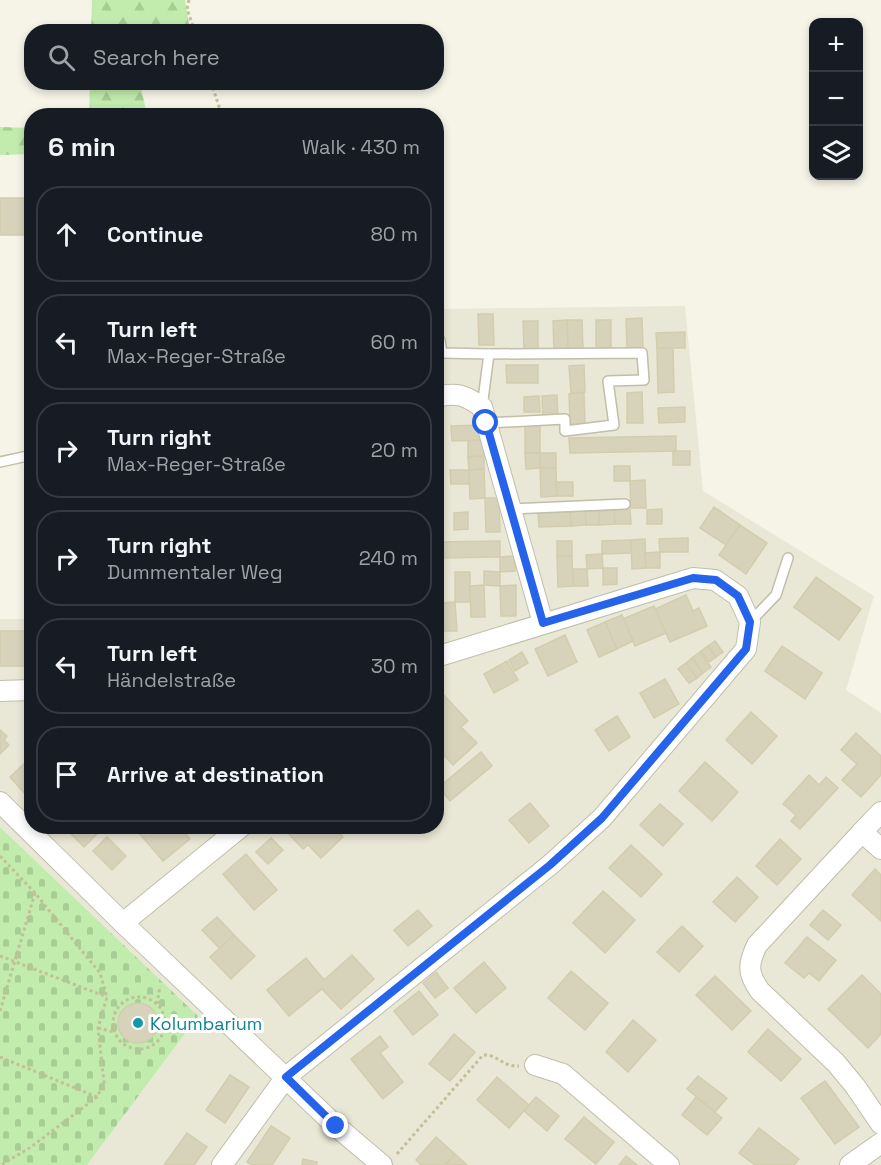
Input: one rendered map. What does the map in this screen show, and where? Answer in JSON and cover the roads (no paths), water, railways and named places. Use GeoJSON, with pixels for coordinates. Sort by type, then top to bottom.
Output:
{"type":"FeatureCollection","features":[{"type":"Feature","properties":{"kind":"street"},"geometry":{"type":"LineString","coordinates":[[444,395],[467,396],[484,415],[543,623]]}},
{"type":"Feature","properties":{"kind":"street"},"geometry":{"type":"LineString","coordinates":[[222,1165],[286,1077],[550,865],[602,818],[746,649],[750,622],[738,596],[716,580],[693,578],[444,654]]}},
{"type":"Feature","properties":{"kind":"street"},"geometry":{"type":"LineString","coordinates":[[0,691],[24,690]]}},
{"type":"Feature","properties":{"kind":"street"},"geometry":{"type":"LineString","coordinates":[[0,802],[24,826]]}},
{"type":"Feature","properties":{"kind":"street"},"geometry":{"type":"LineString","coordinates":[[881,812],[758,945],[750,964],[754,982],[760,991],[836,1063],[881,1124]]}},
{"type":"Feature","properties":{"kind":"street"},"geometry":{"type":"LineString","coordinates":[[862,832],[881,849]]}},
{"type":"Feature","properties":{"kind":"street"},"geometry":{"type":"LineString","coordinates":[[33,834],[336,1126],[388,1161]]}},
{"type":"Feature","properties":{"kind":"street"},"geometry":{"type":"LineString","coordinates":[[123,923],[232,834]]}},
{"type":"Feature","properties":{"kind":"street"},"geometry":{"type":"LineString","coordinates":[[535,1065],[563,1074],[669,1165]]}},
{"type":"Feature","properties":{"kind":"street"},"geometry":{"type":"LineString","coordinates":[[850,1165],[881,1143]]}},
{"type":"Feature","properties":{"kind":"lane"},"geometry":{"type":"LineString","coordinates":[[444,353],[642,354],[644,380],[608,381],[614,425],[566,431],[565,419],[484,415],[489,354]]}},
{"type":"Feature","properties":{"kind":"lane"},"geometry":{"type":"LineString","coordinates":[[0,462],[24,457]]}},
{"type":"Feature","properties":{"kind":"lane"},"geometry":{"type":"LineString","coordinates":[[511,509],[625,504]]}},
{"type":"Feature","properties":{"kind":"lane"},"geometry":{"type":"LineString","coordinates":[[750,622],[776,595],[788,558]]}},
{"type":"Feature","properties":{"kind":"place","name":"Kolumbarium"},"geometry":{"type":"Point","coordinates":[138,1023]}}]}
